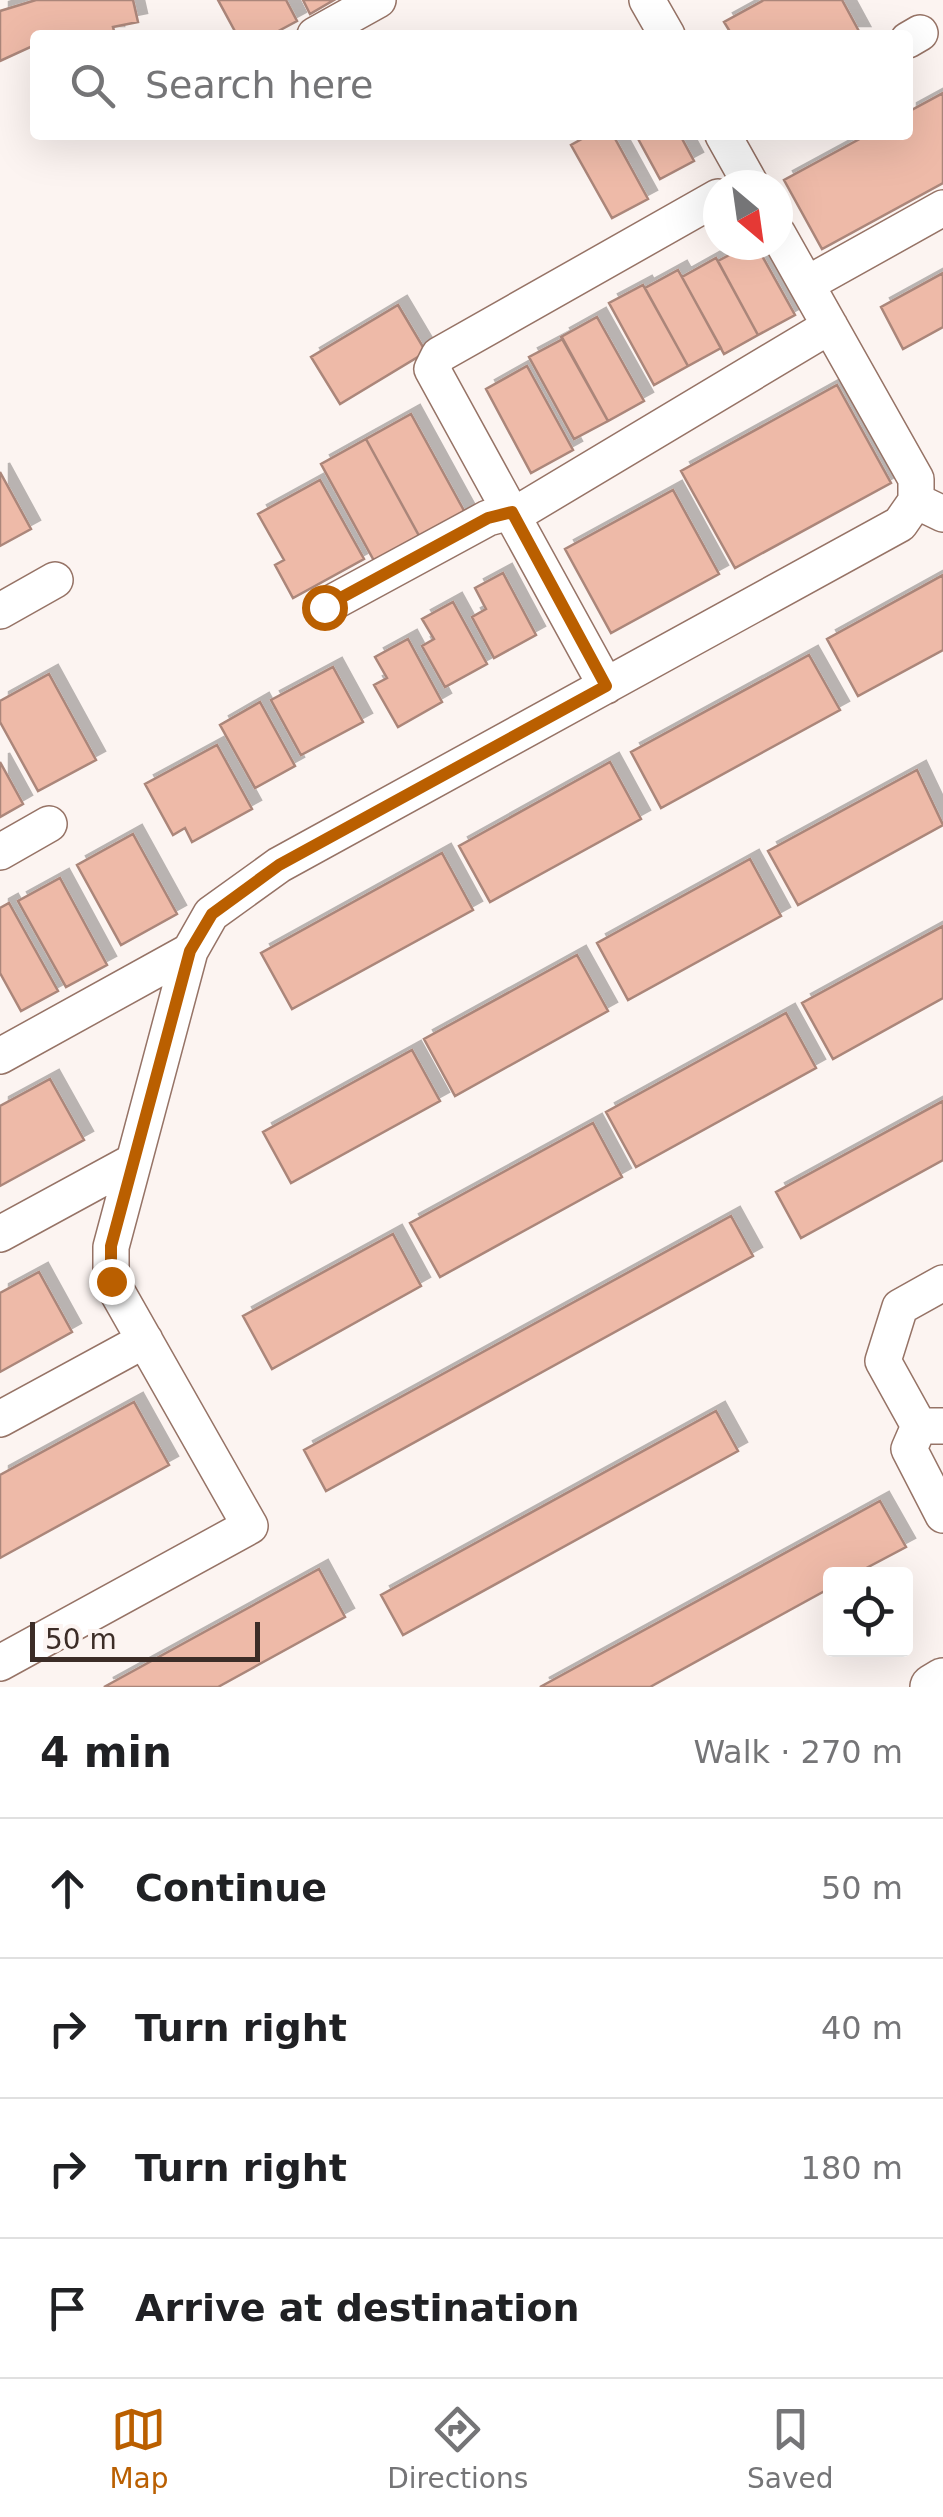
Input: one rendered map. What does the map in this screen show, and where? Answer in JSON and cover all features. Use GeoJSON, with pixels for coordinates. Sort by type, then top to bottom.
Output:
{"type":"FeatureCollection","features":[{"type":"Feature","properties":{"kind":"main road"},"geometry":{"type":"LineString","coordinates":[[934,1687],[943,1682]]}},
{"type":"Feature","properties":{"kind":"lane"},"geometry":{"type":"LineString","coordinates":[[324,30],[378,0]]}},
{"type":"Feature","properties":{"kind":"lane"},"geometry":{"type":"LineString","coordinates":[[648,0],[664,30]]}},
{"type":"Feature","properties":{"kind":"lane"},"geometry":{"type":"LineString","coordinates":[[730,140],[736,170]]}},
{"type":"Feature","properties":{"kind":"lane"},"geometry":{"type":"LineString","coordinates":[[606,686],[432,368],[439,355],[703,207]]}},
{"type":"Feature","properties":{"kind":"lane"},"geometry":{"type":"LineString","coordinates":[[806,284],[943,208]]}},
{"type":"Feature","properties":{"kind":"lane"},"geometry":{"type":"LineString","coordinates":[[0,1663],[250,1526],[111,1281],[111,1246],[190,951],[212,914],[279,865],[929,508],[793,260]]}},
{"type":"Feature","properties":{"kind":"lane"},"geometry":{"type":"LineString","coordinates":[[324,607],[488,518],[526,508],[830,326]]}},
{"type":"Feature","properties":{"kind":"lane"},"geometry":{"type":"LineString","coordinates":[[0,611],[56,580]]}},
{"type":"Feature","properties":{"kind":"lane"},"geometry":{"type":"LineString","coordinates":[[0,852],[49,824]]}},
{"type":"Feature","properties":{"kind":"lane"},"geometry":{"type":"LineString","coordinates":[[0,1056],[190,951]]}},
{"type":"Feature","properties":{"kind":"lane"},"geometry":{"type":"LineString","coordinates":[[0,1234],[134,1161]]}},
{"type":"Feature","properties":{"kind":"lane"},"geometry":{"type":"LineString","coordinates":[[943,1283],[900,1307],[883,1360],[931,1426],[908,1449],[943,1515]]}},
{"type":"Feature","properties":{"kind":"lane"},"geometry":{"type":"LineString","coordinates":[[0,1419],[144,1340]]}},
{"type":"Feature","properties":{"kind":"building"},"geometry":{"type":"Polygon","coordinates":[[[36,0],[133,0],[138,22],[113,27],[114,30],[30,30],[30,47],[0,61],[0,11],[36,0]]]}},
{"type":"Feature","properties":{"kind":"building"},"geometry":{"type":"Polygon","coordinates":[[[218,0],[286,0],[297,21],[280,30],[234,30],[218,0]]]}},
{"type":"Feature","properties":{"kind":"building"},"geometry":{"type":"Polygon","coordinates":[[[303,0],[334,0],[310,14],[303,0]]]}},
{"type":"Feature","properties":{"kind":"building"},"geometry":{"type":"Polygon","coordinates":[[[764,0],[842,0],[858,30],[729,30],[724,22],[764,0]]]}},
{"type":"Feature","properties":{"kind":"building"},"geometry":{"type":"Polygon","coordinates":[[[943,93],[943,183],[822,249],[793,196],[793,175],[858,140],[913,140],[913,109],[943,93]]]}},
{"type":"Feature","properties":{"kind":"building"},"geometry":{"type":"Polygon","coordinates":[[[580,140],[616,140],[648,199],[612,218],[571,145],[580,140]]]}},
{"type":"Feature","properties":{"kind":"building"},"geometry":{"type":"Polygon","coordinates":[[[639,140],[683,140],[694,161],[660,179],[639,140]]]}},
{"type":"Feature","properties":{"kind":"building"},"geometry":{"type":"Polygon","coordinates":[[[717,260],[758,335],[724,354],[682,277],[717,260]]]}},
{"type":"Feature","properties":{"kind":"building"},"geometry":{"type":"Polygon","coordinates":[[[764,260],[795,315],[758,335],[718,261],[764,260]]]}},
{"type":"Feature","properties":{"kind":"building"},"geometry":{"type":"Polygon","coordinates":[[[678,270],[721,348],[688,366],[645,288],[678,270]]]}},
{"type":"Feature","properties":{"kind":"building"},"geometry":{"type":"Polygon","coordinates":[[[943,273],[943,327],[903,349],[881,307],[943,273]]]}},
{"type":"Feature","properties":{"kind":"building"},"geometry":{"type":"Polygon","coordinates":[[[643,285],[688,366],[654,385],[609,303],[643,285]]]}},
{"type":"Feature","properties":{"kind":"building"},"geometry":{"type":"Polygon","coordinates":[[[398,305],[426,352],[340,404],[311,357],[398,305]]]}},
{"type":"Feature","properties":{"kind":"building"},"geometry":{"type":"Polygon","coordinates":[[[597,317],[644,401],[608,421],[561,337],[597,317]]]}},
{"type":"Feature","properties":{"kind":"building"},"geometry":{"type":"Polygon","coordinates":[[[563,339],[608,421],[574,439],[529,357],[563,339]]]}},
{"type":"Feature","properties":{"kind":"building"},"geometry":{"type":"Polygon","coordinates":[[[527,366],[573,450],[531,473],[486,389],[527,366]]]}},
{"type":"Feature","properties":{"kind":"building"},"geometry":{"type":"Polygon","coordinates":[[[837,385],[891,483],[735,568],[681,471],[837,385]]]}},
{"type":"Feature","properties":{"kind":"building"},"geometry":{"type":"Polygon","coordinates":[[[411,414],[468,518],[423,543],[366,439],[411,414]]]}},
{"type":"Feature","properties":{"kind":"building"},"geometry":{"type":"Polygon","coordinates":[[[366,439],[423,543],[378,568],[321,464],[366,439]]]}},
{"type":"Feature","properties":{"kind":"building"},"geometry":{"type":"Polygon","coordinates":[[[0,472],[31,529],[0,546],[0,472]]]}},
{"type":"Feature","properties":{"kind":"building"},"geometry":{"type":"Polygon","coordinates":[[[320,480],[364,559],[293,598],[275,565],[284,560],[258,514],[320,480]]]}},
{"type":"Feature","properties":{"kind":"building"},"geometry":{"type":"Polygon","coordinates":[[[673,490],[719,574],[611,633],[565,549],[673,490]]]}},
{"type":"Feature","properties":{"kind":"building"},"geometry":{"type":"Polygon","coordinates":[[[503,573],[536,635],[494,658],[472,617],[486,609],[475,588],[503,573]]]}},
{"type":"Feature","properties":{"kind":"building"},"geometry":{"type":"Polygon","coordinates":[[[943,575],[943,650],[858,696],[827,639],[943,575]]]}},
{"type":"Feature","properties":{"kind":"building"},"geometry":{"type":"Polygon","coordinates":[[[453,602],[487,664],[445,687],[422,646],[434,639],[422,619],[453,602]]]}},
{"type":"Feature","properties":{"kind":"building"},"geometry":{"type":"Polygon","coordinates":[[[408,639],[442,702],[398,727],[374,685],[387,678],[375,657],[408,639]]]}},
{"type":"Feature","properties":{"kind":"building"},"geometry":{"type":"Polygon","coordinates":[[[809,655],[840,710],[661,808],[631,752],[809,655]]]}},
{"type":"Feature","properties":{"kind":"building"},"geometry":{"type":"Polygon","coordinates":[[[333,667],[363,722],[301,755],[271,700],[333,667]]]}},
{"type":"Feature","properties":{"kind":"building"},"geometry":{"type":"Polygon","coordinates":[[[49,674],[96,760],[38,791],[0,722],[0,701],[49,674]]]}},
{"type":"Feature","properties":{"kind":"building"},"geometry":{"type":"Polygon","coordinates":[[[260,702],[295,766],[255,788],[220,725],[260,702]]]}},
{"type":"Feature","properties":{"kind":"building"},"geometry":{"type":"Polygon","coordinates":[[[217,745],[252,809],[192,842],[185,828],[173,835],[145,784],[217,745]]]}},
{"type":"Feature","properties":{"kind":"building"},"geometry":{"type":"Polygon","coordinates":[[[0,762],[23,804],[0,817],[0,762]]]}},
{"type":"Feature","properties":{"kind":"building"},"geometry":{"type":"Polygon","coordinates":[[[610,762],[641,819],[490,902],[459,846],[610,762]]]}},
{"type":"Feature","properties":{"kind":"building"},"geometry":{"type":"Polygon","coordinates":[[[917,770],[943,825],[798,905],[768,851],[917,770]]]}},
{"type":"Feature","properties":{"kind":"building"},"geometry":{"type":"Polygon","coordinates":[[[133,834],[177,914],[121,945],[77,865],[133,834]]]}},
{"type":"Feature","properties":{"kind":"building"},"geometry":{"type":"Polygon","coordinates":[[[442,853],[473,910],[292,1009],[261,953],[442,853]]]}},
{"type":"Feature","properties":{"kind":"building"},"geometry":{"type":"Polygon","coordinates":[[[750,859],[781,916],[628,1000],[597,943],[750,859]]]}},
{"type":"Feature","properties":{"kind":"building"},"geometry":{"type":"Polygon","coordinates":[[[60,878],[107,965],[66,987],[18,901],[60,878]]]}},
{"type":"Feature","properties":{"kind":"building"},"geometry":{"type":"Polygon","coordinates":[[[9,903],[58,991],[21,1011],[0,973],[0,908],[9,903]]]}},
{"type":"Feature","properties":{"kind":"building"},"geometry":{"type":"Polygon","coordinates":[[[943,926],[943,998],[833,1059],[802,1003],[943,926]]]}},
{"type":"Feature","properties":{"kind":"building"},"geometry":{"type":"Polygon","coordinates":[[[577,955],[608,1011],[455,1096],[424,1039],[577,955]]]}},
{"type":"Feature","properties":{"kind":"building"},"geometry":{"type":"Polygon","coordinates":[[[786,1013],[816,1068],[636,1167],[606,1112],[786,1013]]]}},
{"type":"Feature","properties":{"kind":"building"},"geometry":{"type":"Polygon","coordinates":[[[412,1050],[440,1101],[291,1183],[263,1132],[412,1050]]]}},
{"type":"Feature","properties":{"kind":"building"},"geometry":{"type":"Polygon","coordinates":[[[50,1079],[84,1140],[0,1186],[0,1106],[50,1079]]]}},
{"type":"Feature","properties":{"kind":"building"},"geometry":{"type":"Polygon","coordinates":[[[943,1101],[943,1160],[801,1238],[776,1192],[943,1101]]]}},
{"type":"Feature","properties":{"kind":"building"},"geometry":{"type":"Polygon","coordinates":[[[593,1123],[622,1177],[440,1277],[410,1223],[593,1123]]]}},
{"type":"Feature","properties":{"kind":"building"},"geometry":{"type":"Polygon","coordinates":[[[731,1216],[753,1256],[326,1491],[304,1450],[731,1216]]]}},
{"type":"Feature","properties":{"kind":"building"},"geometry":{"type":"Polygon","coordinates":[[[393,1234],[421,1286],[272,1369],[243,1316],[393,1234]]]}},
{"type":"Feature","properties":{"kind":"building"},"geometry":{"type":"Polygon","coordinates":[[[39,1272],[72,1332],[0,1372],[0,1293],[39,1272]]]}},
{"type":"Feature","properties":{"kind":"building"},"geometry":{"type":"Polygon","coordinates":[[[134,1402],[169,1465],[0,1558],[0,1475],[134,1402]]]}},
{"type":"Feature","properties":{"kind":"building"},"geometry":{"type":"Polygon","coordinates":[[[716,1411],[738,1451],[403,1635],[381,1595],[716,1411]]]}},
{"type":"Feature","properties":{"kind":"building"},"geometry":{"type":"Polygon","coordinates":[[[880,1501],[906,1547],[868,1567],[823,1567],[823,1592],[650,1687],[540,1687],[880,1501]]]}},
{"type":"Feature","properties":{"kind":"building"},"geometry":{"type":"Polygon","coordinates":[[[319,1569],[345,1617],[218,1687],[104,1687],[319,1569]]]}},
{"type":"Feature","properties":{"kind":"route"},"geometry":{"type":"LineString","coordinates":[[111,1281],[111,1246],[190,951],[212,914],[279,865],[606,686],[512,512],[488,518],[324,607]]}}]}
